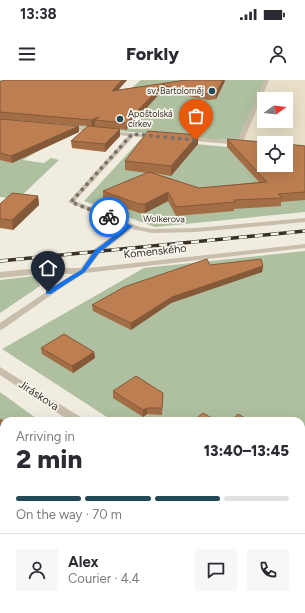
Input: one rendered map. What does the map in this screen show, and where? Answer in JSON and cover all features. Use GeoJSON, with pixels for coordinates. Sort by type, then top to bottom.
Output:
{"type":"FeatureCollection","features":[{"type":"Feature","properties":{"kind":"street"},"geometry":{"type":"LineString","coordinates":[[239,144],[267,80]]}},
{"type":"Feature","properties":{"kind":"street"},"geometry":{"type":"LineString","coordinates":[[59,128],[161,137]]}},
{"type":"Feature","properties":{"kind":"street","name":"Wolkerova"},"geometry":{"type":"LineString","coordinates":[[132,134],[71,202],[131,226],[152,231],[178,231],[305,220]]}},
{"type":"Feature","properties":{"kind":"street"},"geometry":{"type":"LineString","coordinates":[[177,138],[257,145]]}},
{"type":"Feature","properties":{"kind":"street"},"geometry":{"type":"LineString","coordinates":[[0,275],[39,271],[83,271],[97,251],[131,226]]}},
{"type":"Feature","properties":{"kind":"street","name":"Komenského"},"geometry":{"type":"LineString","coordinates":[[0,327],[61,284],[83,271],[305,246]]}},
{"type":"Feature","properties":{"kind":"street","name":"Jiráskova"},"geometry":{"type":"LineString","coordinates":[[0,370],[72,417]]}},
{"type":"Feature","properties":{"kind":"green space"},"geometry":{"type":"Polygon","coordinates":[[[0,80],[38,80],[59,92],[122,91],[127,88],[129,90],[141,80],[272,80],[298,89],[305,142],[293,141],[293,136],[257,136],[257,138],[218,140],[0,120],[0,80]]]}},
{"type":"Feature","properties":{"kind":"green space"},"geometry":{"type":"Polygon","coordinates":[[[0,126],[69,132],[23,160],[44,163],[51,158],[59,160],[18,199],[0,197],[0,126]]]}},
{"type":"Feature","properties":{"kind":"green space"},"geometry":{"type":"Polygon","coordinates":[[[141,139],[228,147],[257,162],[257,172],[293,172],[293,161],[305,154],[305,212],[155,227],[84,201],[141,139]]]}},
{"type":"Feature","properties":{"kind":"green space"},"geometry":{"type":"Polygon","coordinates":[[[305,251],[305,417],[107,417],[2,349],[144,268],[305,251]]]}},
{"type":"Feature","properties":{"kind":"green space"},"geometry":{"type":"Polygon","coordinates":[[[34,276],[40,286],[0,313],[0,280],[34,276]]]}},
{"type":"Feature","properties":{"kind":"green space"},"geometry":{"type":"Polygon","coordinates":[[[0,392],[34,417],[0,417],[0,392]]]}},
{"type":"Feature","properties":{"kind":"shaded area"},"geometry":{"type":"Polygon","coordinates":[[[267,80],[305,80],[305,148],[293,147],[293,136],[257,136],[257,144],[239,144],[257,103],[257,128],[293,128],[293,92],[262,92],[267,80]]]}},
{"type":"Feature","properties":{"kind":"building"},"geometry":{"type":"Polygon","coordinates":[[[4,80],[122,80],[112,91],[164,83],[126,123],[95,120],[99,117],[91,120],[0,112],[0,82],[4,80]]]}},
{"type":"Feature","properties":{"kind":"building"},"geometry":{"type":"Polygon","coordinates":[[[186,80],[223,80],[216,93],[208,94],[164,86],[164,83],[186,80]]]}},
{"type":"Feature","properties":{"kind":"building"},"geometry":{"type":"Polygon","coordinates":[[[0,119],[79,126],[11,156],[0,153],[0,119]]]}},
{"type":"Feature","properties":{"kind":"building"},"geometry":{"type":"Polygon","coordinates":[[[88,126],[120,129],[105,144],[71,141],[88,126]]]}},
{"type":"Feature","properties":{"kind":"building"},"geometry":{"type":"Polygon","coordinates":[[[148,131],[198,135],[171,166],[125,161],[148,131]]]}},
{"type":"Feature","properties":{"kind":"building"},"geometry":{"type":"Polygon","coordinates":[[[227,139],[257,142],[257,171],[227,139]]]}},
{"type":"Feature","properties":{"kind":"building"},"geometry":{"type":"Polygon","coordinates":[[[293,145],[305,146],[305,192],[278,194],[282,198],[234,200],[235,202],[176,207],[168,192],[145,204],[139,204],[103,191],[149,172],[199,188],[267,182],[258,172],[293,172],[293,145]]]}},
{"type":"Feature","properties":{"kind":"building"},"geometry":{"type":"Polygon","coordinates":[[[12,193],[38,196],[12,220],[0,219],[0,204],[12,193]]]}},
{"type":"Feature","properties":{"kind":"building"},"geometry":{"type":"Polygon","coordinates":[[[207,259],[210,265],[261,259],[263,266],[172,297],[131,323],[92,305],[124,287],[207,259]]]}},
{"type":"Feature","properties":{"kind":"building"},"geometry":{"type":"Polygon","coordinates":[[[64,334],[94,352],[72,366],[41,348],[64,334]]]}},
{"type":"Feature","properties":{"kind":"building"},"geometry":{"type":"Polygon","coordinates":[[[136,376],[163,393],[162,408],[147,408],[143,410],[113,391],[136,376]]]}},
{"type":"Feature","properties":{"kind":"building"},"geometry":{"type":"Polygon","coordinates":[[[203,413],[210,417],[198,417],[203,413]]]}},
{"type":"Feature","properties":{"kind":"building"},"geometry":{"type":"Polygon","coordinates":[[[238,414],[243,417],[235,417],[238,414]]]}},
{"type":"Feature","properties":{"kind":"railway"},"geometry":{"type":"LineString","coordinates":[[0,261],[305,231]]}},
{"type":"Feature","properties":{"kind":"way so far"},"geometry":{"type":"LineString","coordinates":[[109,217],[71,202],[132,134],[196,140]]}},
{"type":"Feature","properties":{"kind":"place","name":"sv. Bartoloměj"},"geometry":{"type":"Point","coordinates":[212,91]}},
{"type":"Feature","properties":{"kind":"place","name":"Apoštolská církev"},"geometry":{"type":"Point","coordinates":[120,119]}},
{"type":"Feature","properties":{"kind":"route"},"geometry":{"type":"LineString","coordinates":[[48,292],[83,271],[97,251],[131,226],[109,217]]}}]}
